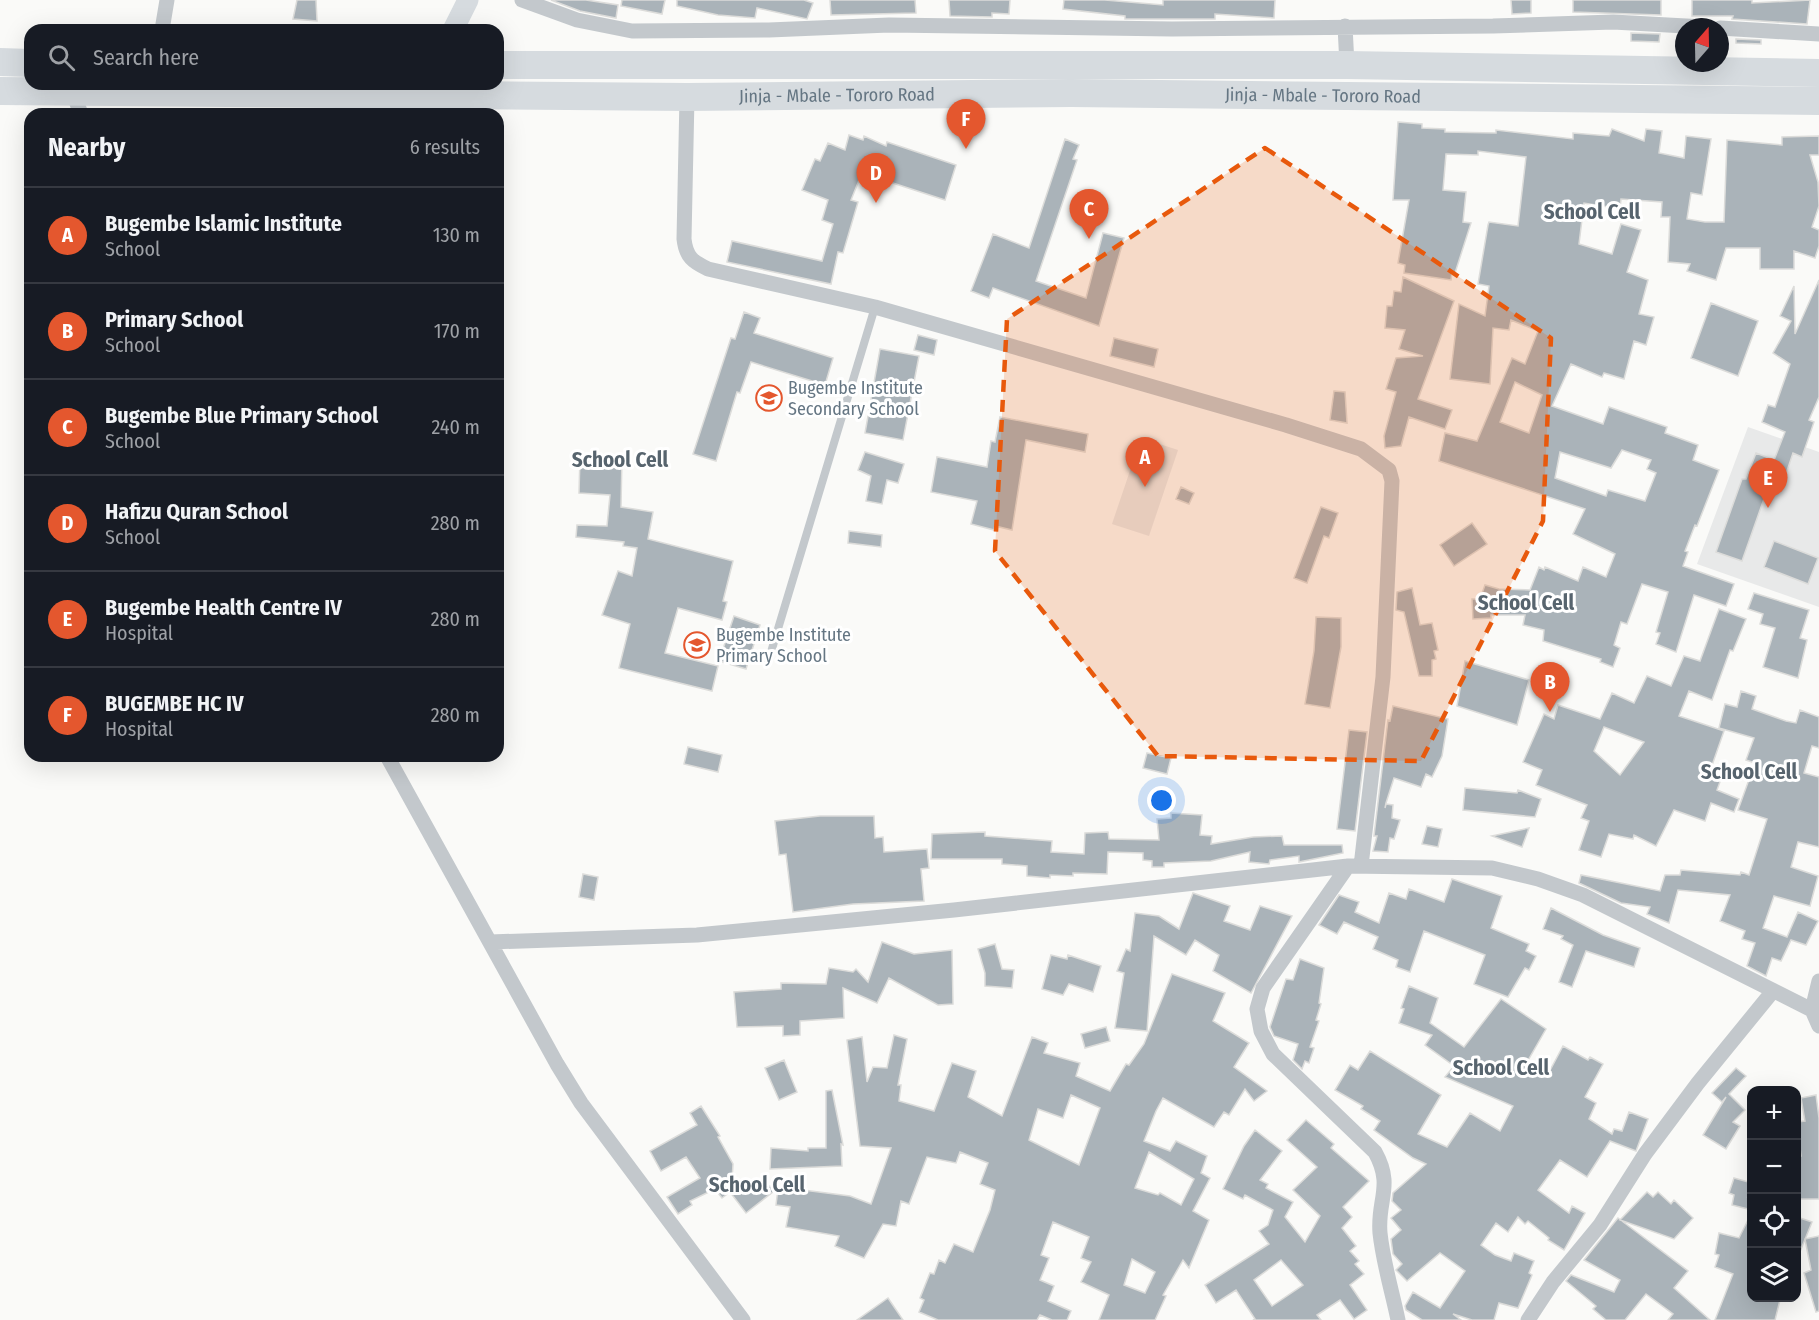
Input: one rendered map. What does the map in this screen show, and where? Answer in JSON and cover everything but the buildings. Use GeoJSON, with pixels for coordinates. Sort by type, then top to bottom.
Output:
{"type":"FeatureCollection","features":[{"type":"Feature","properties":{"kind":"highway"},"geometry":{"type":"LineString","coordinates":[[0,62],[24,63]]}},
{"type":"Feature","properties":{"kind":"highway","name":"Jinja - Mbale - Tororo Road"},"geometry":{"type":"LineString","coordinates":[[504,65],[1347,65],[1819,73]]}},
{"type":"Feature","properties":{"kind":"highway","name":"Jinja - Mbale - Tororo Road"},"geometry":{"type":"LineString","coordinates":[[0,91],[76,102],[1071,93],[1819,101]]}},
{"type":"Feature","properties":{"kind":"street"},"geometry":{"type":"LineString","coordinates":[[163,24],[166,0]]}},
{"type":"Feature","properties":{"kind":"street"},"geometry":{"type":"LineString","coordinates":[[456,24],[468,0]]}},
{"type":"Feature","properties":{"kind":"street"},"geometry":{"type":"LineString","coordinates":[[522,0],[577,20],[632,30],[769,30],[889,25],[1172,29],[1493,26],[1613,22],[1675,25]]}},
{"type":"Feature","properties":{"kind":"street"},"geometry":{"type":"LineString","coordinates":[[1345,26],[1347,65]]}},
{"type":"Feature","properties":{"kind":"street"},"geometry":{"type":"LineString","coordinates":[[1729,29],[1819,34]]}},
{"type":"Feature","properties":{"kind":"street"},"geometry":{"type":"LineString","coordinates":[[687,98],[685,253],[695,263],[708,269],[875,307],[1287,424],[1361,449],[1389,470],[1392,481],[1383,677],[1355,866],[1263,988],[1257,1009],[1261,1031],[1273,1054],[1375,1152],[1383,1166],[1386,1182],[1380,1230],[1398,1320]]}},
{"type":"Feature","properties":{"kind":"street"},"geometry":{"type":"LineString","coordinates":[[390,762],[557,1064],[581,1102],[743,1320]]}},
{"type":"Feature","properties":{"kind":"street"},"geometry":{"type":"LineString","coordinates":[[490,942],[698,935],[954,910],[1355,866],[1492,868],[1538,879],[1583,896],[1812,1010]]}},
{"type":"Feature","properties":{"kind":"street"},"geometry":{"type":"LineString","coordinates":[[1819,981],[1812,1010],[1819,1026]]}},
{"type":"Feature","properties":{"kind":"street"},"geometry":{"type":"LineString","coordinates":[[1528,1320],[1553,1282],[1600,1225],[1645,1154],[1671,1119],[1773,992]]}},
{"type":"Feature","properties":{"kind":"lane"},"geometry":{"type":"LineString","coordinates":[[768,662],[875,307]]}},
{"type":"Feature","properties":{"kind":"highlighted area"},"geometry":{"type":"Polygon","coordinates":[[[1265,148],[1551,338],[1543,521],[1421,761],[1158,756],[995,551],[1007,319],[1265,148]]]}},
{"type":"Feature","properties":{"kind":"shaded area"},"geometry":{"type":"Polygon","coordinates":[[[1748,427],[1819,452],[1819,607],[1697,564],[1748,427]]]}},
{"type":"Feature","properties":{"kind":"shaded area"},"geometry":{"type":"Polygon","coordinates":[[[1141,438],[1178,450],[1149,536],[1112,524],[1141,438]]]}},
{"type":"Feature","properties":{"kind":"place","name":"BUGEMBE HC IV"},"geometry":{"type":"Point","coordinates":[966,149]}},
{"type":"Feature","properties":{"kind":"place","name":"Hafizu Quran School"},"geometry":{"type":"Point","coordinates":[876,203]}},
{"type":"Feature","properties":{"kind":"place","name":"Bugembe Blue Primary School"},"geometry":{"type":"Point","coordinates":[1089,239]}},
{"type":"Feature","properties":{"kind":"place","name":"Bugembe Institute Secondary School"},"geometry":{"type":"Point","coordinates":[769,398]}},
{"type":"Feature","properties":{"kind":"place","name":"Bugembe Islamic Institute"},"geometry":{"type":"Point","coordinates":[1145,487]}},
{"type":"Feature","properties":{"kind":"place","name":"Bugembe Health Centre IV"},"geometry":{"type":"Point","coordinates":[1768,508]}},
{"type":"Feature","properties":{"kind":"place","name":"Bugembe Institute Primary School"},"geometry":{"type":"Point","coordinates":[697,645]}},
{"type":"Feature","properties":{"kind":"place","name":"Primary School"},"geometry":{"type":"Point","coordinates":[1550,712]}},
{"type":"Feature","properties":{"kind":"district","name":"School Cell"},"geometry":{"type":"Point","coordinates":[1592,212]}},
{"type":"Feature","properties":{"kind":"district","name":"School Cell"},"geometry":{"type":"Point","coordinates":[620,460]}},
{"type":"Feature","properties":{"kind":"district","name":"School Cell"},"geometry":{"type":"Point","coordinates":[1526,603]}},
{"type":"Feature","properties":{"kind":"district","name":"School Cell"},"geometry":{"type":"Point","coordinates":[1749,772]}},
{"type":"Feature","properties":{"kind":"district","name":"School Cell"},"geometry":{"type":"Point","coordinates":[1501,1068]}},
{"type":"Feature","properties":{"kind":"district","name":"School Cell"},"geometry":{"type":"Point","coordinates":[757,1185]}}]}
